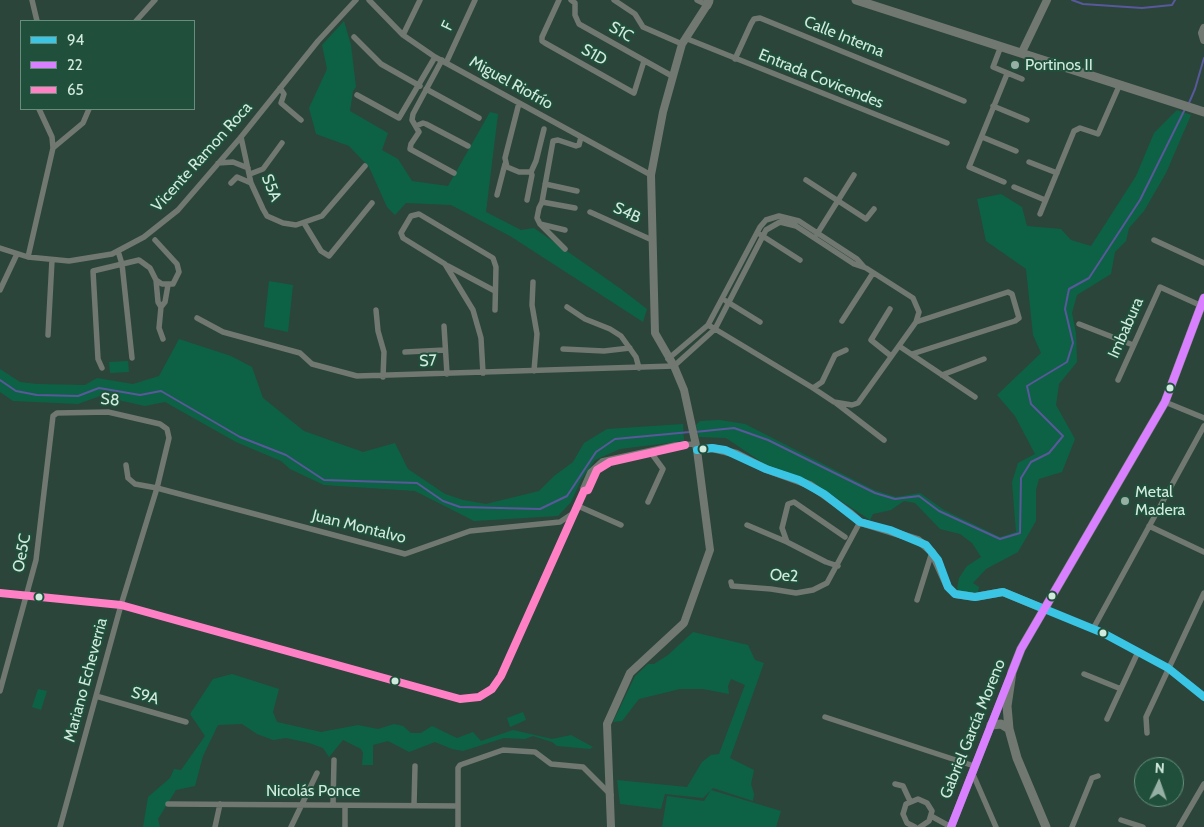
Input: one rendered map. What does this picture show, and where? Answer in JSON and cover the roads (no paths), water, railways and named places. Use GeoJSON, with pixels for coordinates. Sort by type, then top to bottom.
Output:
{"type":"FeatureCollection","features":[{"type":"Feature","properties":{"kind":"main road"},"geometry":{"type":"LineString","coordinates":[[856,0],[1204,112]]}},
{"type":"Feature","properties":{"kind":"main road","name":"Gabriel García Moreno"},"geometry":{"type":"LineString","coordinates":[[1012,672],[1021,649],[1166,402],[1203,304]]}},
{"type":"Feature","properties":{"kind":"main road"},"geometry":{"type":"LineString","coordinates":[[1012,672],[1008,694],[1009,729],[1017,758],[1046,827]]}},
{"type":"Feature","properties":{"kind":"main road"},"geometry":{"type":"LineString","coordinates":[[991,725],[1001,724],[1009,729]]}},
{"type":"Feature","properties":{"kind":"street"},"geometry":{"type":"LineString","coordinates":[[32,0],[37,20]]}},
{"type":"Feature","properties":{"kind":"street"},"geometry":{"type":"LineString","coordinates":[[137,20],[155,0]]}},
{"type":"Feature","properties":{"kind":"street","name":"Vicente Ramon Roca"},"geometry":{"type":"LineString","coordinates":[[0,248],[28,257],[52,260],[88,260],[118,251],[144,237],[178,210],[241,137],[318,41],[356,0]]}},
{"type":"Feature","properties":{"kind":"street","name":"Miguel Riofrío"},"geometry":{"type":"LineString","coordinates":[[369,0],[403,35],[444,62],[651,175]]}},
{"type":"Feature","properties":{"kind":"street"},"geometry":{"type":"LineString","coordinates":[[403,35],[420,0]]}},
{"type":"Feature","properties":{"kind":"street","name":"F"},"geometry":{"type":"LineString","coordinates":[[454,173],[410,149],[419,132],[412,120],[412,114],[444,62],[475,0]]}},
{"type":"Feature","properties":{"kind":"street","name":"S1D"},"geometry":{"type":"LineString","coordinates":[[559,0],[542,41],[634,93],[644,61]]}},
{"type":"Feature","properties":{"kind":"street","name":"S1C"},"geometry":{"type":"LineString","coordinates":[[572,0],[575,3],[575,16],[579,24],[672,76]]}},
{"type":"Feature","properties":{"kind":"street","name":"Entrada Covicendes"},"geometry":{"type":"LineString","coordinates":[[614,0],[635,14],[643,27],[736,59],[948,143]]}},
{"type":"Feature","properties":{"kind":"street"},"geometry":{"type":"LineString","coordinates":[[611,827],[607,724],[630,673],[684,623],[708,560],[710,539],[696,444],[684,390],[674,366],[668,359],[655,333],[652,240],[651,175],[672,76],[684,41],[708,2],[697,0]]}},
{"type":"Feature","properties":{"kind":"street"},"geometry":{"type":"LineString","coordinates":[[1022,52],[1047,0]]}},
{"type":"Feature","properties":{"kind":"street","name":"Calle Interna"},"geometry":{"type":"LineString","coordinates":[[736,59],[750,24],[754,19],[760,18],[964,100]]}},
{"type":"Feature","properties":{"kind":"street"},"geometry":{"type":"LineString","coordinates":[[1204,28],[1202,33],[1204,40]]}},
{"type":"Feature","properties":{"kind":"street"},"geometry":{"type":"LineString","coordinates":[[354,37],[381,64],[420,86]]}},
{"type":"Feature","properties":{"kind":"street"},"geometry":{"type":"LineString","coordinates":[[1001,46],[993,67],[1006,74],[1022,78]]}},
{"type":"Feature","properties":{"kind":"street"},"geometry":{"type":"LineString","coordinates":[[357,94],[400,118],[436,57]]}},
{"type":"Feature","properties":{"kind":"street"},"geometry":{"type":"LineString","coordinates":[[1004,182],[969,167],[1006,74]]}},
{"type":"Feature","properties":{"kind":"street"},"geometry":{"type":"LineString","coordinates":[[1040,214],[1076,128],[1095,134],[1099,132],[1120,84]]}},
{"type":"Feature","properties":{"kind":"street"},"geometry":{"type":"LineString","coordinates":[[280,88],[284,94],[281,103],[301,120]]}},
{"type":"Feature","properties":{"kind":"street"},"geometry":{"type":"LineString","coordinates":[[426,89],[479,118]]}},
{"type":"Feature","properties":{"kind":"street"},"geometry":{"type":"LineString","coordinates":[[497,195],[519,103]]}},
{"type":"Feature","properties":{"kind":"street"},"geometry":{"type":"LineString","coordinates":[[993,106],[1027,120]]}},
{"type":"Feature","properties":{"kind":"street"},"geometry":{"type":"LineString","coordinates":[[28,257],[53,148],[52,137],[39,110]]}},
{"type":"Feature","properties":{"kind":"street"},"geometry":{"type":"LineString","coordinates":[[53,148],[83,123],[88,110]]}},
{"type":"Feature","properties":{"kind":"street"},"geometry":{"type":"LineString","coordinates":[[416,126],[422,123],[426,124],[468,146]]}},
{"type":"Feature","properties":{"kind":"street"},"geometry":{"type":"LineString","coordinates":[[527,200],[532,176],[531,172],[536,161],[544,129]]}},
{"type":"Feature","properties":{"kind":"street","name":"S5A"},"geometry":{"type":"LineString","coordinates":[[241,137],[251,183],[267,216],[283,223],[304,223]]}},
{"type":"Feature","properties":{"kind":"street"},"geometry":{"type":"LineString","coordinates":[[565,249],[540,224],[537,218],[542,202],[553,141],[558,140],[576,146],[579,145],[581,137]]}},
{"type":"Feature","properties":{"kind":"street"},"geometry":{"type":"LineString","coordinates":[[982,137],[1016,151]]}},
{"type":"Feature","properties":{"kind":"street"},"geometry":{"type":"LineString","coordinates":[[218,163],[233,162],[249,171],[263,169],[282,143]]}},
{"type":"Feature","properties":{"kind":"street"},"geometry":{"type":"LineString","coordinates":[[1028,162],[1057,173]]}},
{"type":"Feature","properties":{"kind":"street"},"geometry":{"type":"LineString","coordinates":[[505,164],[513,170],[531,172]]}},
{"type":"Feature","properties":{"kind":"street"},"geometry":{"type":"LineString","coordinates":[[365,166],[322,216],[304,223],[321,251],[329,256],[372,203]]}},
{"type":"Feature","properties":{"kind":"street"},"geometry":{"type":"LineString","coordinates":[[816,235],[854,175]]}},
{"type":"Feature","properties":{"kind":"street"},"geometry":{"type":"LineString","coordinates":[[231,183],[237,178],[251,183]]}},
{"type":"Feature","properties":{"kind":"street"},"geometry":{"type":"LineString","coordinates":[[806,180],[866,220],[874,209]]}},
{"type":"Feature","properties":{"kind":"street"},"geometry":{"type":"LineString","coordinates":[[545,184],[577,191]]}},
{"type":"Feature","properties":{"kind":"street"},"geometry":{"type":"LineString","coordinates":[[1014,187],[1045,200]]}},
{"type":"Feature","properties":{"kind":"street"},"geometry":{"type":"LineString","coordinates":[[542,202],[575,208]]}},
{"type":"Feature","properties":{"kind":"street","name":"S4B"},"geometry":{"type":"LineString","coordinates":[[590,212],[652,240]]}},
{"type":"Feature","properties":{"kind":"street"},"geometry":{"type":"LineString","coordinates":[[494,310],[495,291],[496,267],[493,258],[419,214],[411,216],[401,233],[403,238],[469,278],[495,291]]}},
{"type":"Feature","properties":{"kind":"street"},"geometry":{"type":"LineString","coordinates":[[668,359],[708,325],[757,233],[766,220],[780,216],[799,221],[830,245],[857,259],[873,273],[913,298],[919,312],[916,322],[858,403],[847,405],[834,402]]}},
{"type":"Feature","properties":{"kind":"street"},"geometry":{"type":"LineString","coordinates":[[674,366],[715,328],[763,236],[771,226],[787,222],[816,235]]}},
{"type":"Feature","properties":{"kind":"street"},"geometry":{"type":"LineString","coordinates":[[540,224],[565,230]]}},
{"type":"Feature","properties":{"kind":"street"},"geometry":{"type":"LineString","coordinates":[[757,233],[800,260]]}},
{"type":"Feature","properties":{"kind":"street"},"geometry":{"type":"LineString","coordinates":[[155,240],[177,264],[178,272],[176,278],[168,285],[166,302],[161,307]]}},
{"type":"Feature","properties":{"kind":"street"},"geometry":{"type":"LineString","coordinates":[[1154,240],[1204,263]]}},
{"type":"Feature","properties":{"kind":"street"},"geometry":{"type":"LineString","coordinates":[[118,251],[122,264],[132,358]]}},
{"type":"Feature","properties":{"kind":"street"},"geometry":{"type":"LineString","coordinates":[[0,290],[17,254]]}},
{"type":"Feature","properties":{"kind":"street"},"geometry":{"type":"LineString","coordinates":[[48,335],[52,260]]}},
{"type":"Feature","properties":{"kind":"street"},"geometry":{"type":"LineString","coordinates":[[102,368],[98,359],[92,271],[139,260],[150,268],[156,280],[158,302],[161,307],[159,328],[163,339]]}},
{"type":"Feature","properties":{"kind":"street"},"geometry":{"type":"LineString","coordinates":[[445,264],[473,310],[481,338],[483,373]]}},
{"type":"Feature","properties":{"kind":"street"},"geometry":{"type":"LineString","coordinates":[[740,265],[747,268]]}},
{"type":"Feature","properties":{"kind":"street"},"geometry":{"type":"LineString","coordinates":[[842,321],[873,273]]}},
{"type":"Feature","properties":{"kind":"street"},"geometry":{"type":"LineString","coordinates":[[460,287],[462,282],[469,278]]}},
{"type":"Feature","properties":{"kind":"street"},"geometry":{"type":"LineString","coordinates":[[156,280],[168,285]]}},
{"type":"Feature","properties":{"kind":"street"},"geometry":{"type":"LineString","coordinates":[[533,282],[532,305],[537,334],[534,371]]}},
{"type":"Feature","properties":{"kind":"street","name":"Imbabura"},"geometry":{"type":"LineString","coordinates":[[1118,380],[1160,287],[1203,304]]}},
{"type":"Feature","properties":{"kind":"street"},"geometry":{"type":"LineString","coordinates":[[912,354],[1015,321],[1019,318],[1012,294],[1008,292],[916,322]]}},
{"type":"Feature","properties":{"kind":"street"},"geometry":{"type":"LineString","coordinates":[[722,299],[760,322]]}},
{"type":"Feature","properties":{"kind":"street"},"geometry":{"type":"LineString","coordinates":[[566,307],[585,319],[610,329],[621,336],[630,348],[639,368]]}},
{"type":"Feature","properties":{"kind":"street"},"geometry":{"type":"LineString","coordinates":[[890,309],[871,340],[891,356]]}},
{"type":"Feature","properties":{"kind":"street"},"geometry":{"type":"LineString","coordinates":[[376,310],[378,331],[384,352],[383,377]]}},
{"type":"Feature","properties":{"kind":"street","name":"S7"},"geometry":{"type":"LineString","coordinates":[[198,318],[223,332],[300,353],[312,364],[357,376],[383,377],[674,366]]}},
{"type":"Feature","properties":{"kind":"street"},"geometry":{"type":"LineString","coordinates":[[1079,324],[1133,344]]}},
{"type":"Feature","properties":{"kind":"street"},"geometry":{"type":"LineString","coordinates":[[708,325],[813,388],[884,440]]}},
{"type":"Feature","properties":{"kind":"street"},"geometry":{"type":"LineString","coordinates":[[444,326],[447,374]]}},
{"type":"Feature","properties":{"kind":"street"},"geometry":{"type":"LineString","coordinates":[[899,346],[975,397]]}},
{"type":"Feature","properties":{"kind":"street"},"geometry":{"type":"LineString","coordinates":[[563,349],[604,351],[630,348]]}},
{"type":"Feature","properties":{"kind":"street"},"geometry":{"type":"LineString","coordinates":[[405,352],[445,350]]}},
{"type":"Feature","properties":{"kind":"street"},"geometry":{"type":"LineString","coordinates":[[813,388],[822,382],[835,355],[846,350]]}},
{"type":"Feature","properties":{"kind":"street"},"geometry":{"type":"LineString","coordinates":[[942,375],[984,359]]}},
{"type":"Feature","properties":{"kind":"street"},"geometry":{"type":"LineString","coordinates":[[1166,402],[1204,418]]}},
{"type":"Feature","properties":{"kind":"street","name":"S8"},"geometry":{"type":"LineString","coordinates":[[53,416],[57,414],[108,412],[154,421],[164,426]]}},
{"type":"Feature","properties":{"kind":"street","name":"Oe5C"},"geometry":{"type":"LineString","coordinates":[[0,691],[27,595],[39,543],[53,416]]}},
{"type":"Feature","properties":{"kind":"street","name":"Mariano Echeverria"},"geometry":{"type":"LineString","coordinates":[[60,827],[121,605],[157,488],[169,434],[164,426]]}},
{"type":"Feature","properties":{"kind":"street"},"geometry":{"type":"LineString","coordinates":[[1093,629],[1204,426]]}},
{"type":"Feature","properties":{"kind":"street"},"geometry":{"type":"LineString","coordinates":[[0,593],[121,605],[395,681],[470,699],[487,693],[497,682],[577,509],[590,472],[602,461],[675,445],[696,444],[726,450],[766,469],[799,480],[824,494],[860,522],[918,540],[932,552],[948,587],[955,594],[975,597],[1003,592],[1093,629],[1168,668],[1204,697]]}},
{"type":"Feature","properties":{"kind":"street"},"geometry":{"type":"LineString","coordinates":[[584,492],[588,490],[597,470],[604,464],[685,445]]}},
{"type":"Feature","properties":{"kind":"street"},"geometry":{"type":"LineString","coordinates":[[648,502],[663,469],[652,454]]}},
{"type":"Feature","properties":{"kind":"street","name":"Juan Montalvo"},"geometry":{"type":"LineString","coordinates":[[126,465],[130,482],[404,554],[470,530],[560,522],[577,509]]}},
{"type":"Feature","properties":{"kind":"street"},"geometry":{"type":"LineString","coordinates":[[773,536],[779,534],[790,502],[844,537]]}},
{"type":"Feature","properties":{"kind":"street"},"geometry":{"type":"LineString","coordinates":[[577,509],[621,525]]}},
{"type":"Feature","properties":{"kind":"street","name":"Oe2"},"geometry":{"type":"LineString","coordinates":[[731,582],[732,586],[796,593],[813,590],[828,583],[860,522]]}},
{"type":"Feature","properties":{"kind":"street"},"geometry":{"type":"LineString","coordinates":[[747,525],[787,542],[836,568]]}},
{"type":"Feature","properties":{"kind":"street"},"geometry":{"type":"LineString","coordinates":[[1149,526],[1204,552]]}},
{"type":"Feature","properties":{"kind":"street"},"geometry":{"type":"LineString","coordinates":[[782,528],[787,542]]}},
{"type":"Feature","properties":{"kind":"street"},"geometry":{"type":"LineString","coordinates":[[917,600],[932,552]]}},
{"type":"Feature","properties":{"kind":"street"},"geometry":{"type":"LineString","coordinates":[[1147,733],[1146,717],[1204,593]]}},
{"type":"Feature","properties":{"kind":"street"},"geometry":{"type":"LineString","coordinates":[[1107,719],[1138,652]]}},
{"type":"Feature","properties":{"kind":"street","name":"Gabriel García Moreno"},"geometry":{"type":"LineString","coordinates":[[951,827],[1012,672]]}},
{"type":"Feature","properties":{"kind":"street"},"geometry":{"type":"LineString","coordinates":[[1084,674],[1120,689]]}},
{"type":"Feature","properties":{"kind":"street","name":"S9A"},"geometry":{"type":"LineString","coordinates":[[96,696],[186,722]]}},
{"type":"Feature","properties":{"kind":"street"},"geometry":{"type":"LineString","coordinates":[[825,717],[973,769],[996,827]]}},
{"type":"Feature","properties":{"kind":"street"},"geometry":{"type":"LineString","coordinates":[[458,827],[458,768],[460,765],[503,750],[535,752],[551,764],[583,767],[611,796]]}},
{"type":"Feature","properties":{"kind":"street"},"geometry":{"type":"LineString","coordinates":[[333,805],[334,760]]}},
{"type":"Feature","properties":{"kind":"street"},"geometry":{"type":"LineString","coordinates":[[414,805],[415,766]]}},
{"type":"Feature","properties":{"kind":"street"},"geometry":{"type":"LineString","coordinates":[[291,827],[317,772]]}},
{"type":"Feature","properties":{"kind":"street"},"geometry":{"type":"LineString","coordinates":[[1072,827],[1092,778],[1098,776]]}},
{"type":"Feature","properties":{"kind":"street"},"geometry":{"type":"LineString","coordinates":[[895,784],[903,786],[910,801]]}},
{"type":"Feature","properties":{"kind":"street"},"geometry":{"type":"LineString","coordinates":[[1179,827],[1204,784]]}},
{"type":"Feature","properties":{"kind":"street"},"geometry":{"type":"LineString","coordinates":[[915,827],[907,823],[903,814],[906,804],[918,799],[927,803],[932,816],[951,827]]}},
{"type":"Feature","properties":{"kind":"street","name":"Nicolás Ponce"},"geometry":{"type":"LineString","coordinates":[[168,804],[458,806]]}},
{"type":"Feature","properties":{"kind":"street"},"geometry":{"type":"LineString","coordinates":[[215,827],[220,804]]}},
{"type":"Feature","properties":{"kind":"street"},"geometry":{"type":"LineString","coordinates":[[345,827],[346,806]]}},
{"type":"Feature","properties":{"kind":"street"},"geometry":{"type":"LineString","coordinates":[[920,827],[926,825],[932,816]]}},
{"type":"Feature","properties":{"kind":"street"},"geometry":{"type":"LineString","coordinates":[[1121,820],[1143,827]]}},
{"type":"Feature","properties":{"kind":"waterway"},"geometry":{"type":"LineString","coordinates":[[1072,0],[1083,4],[1142,8],[1172,5],[1175,0]]}},
{"type":"Feature","properties":{"kind":"waterway"},"geometry":{"type":"LineString","coordinates":[[1189,103],[1204,58]]}},
{"type":"Feature","properties":{"kind":"waterway"},"geometry":{"type":"LineString","coordinates":[[695,432],[734,428],[768,440],[875,493],[895,499],[919,496],[939,511],[1000,539],[1020,533],[1021,478],[1031,462],[1049,453],[1063,436],[1031,404],[1027,386],[1067,362],[1073,343],[1065,309],[1069,289],[1089,278],[1140,200],[1185,109]]}},
{"type":"Feature","properties":{"kind":"waterway"},"geometry":{"type":"LineString","coordinates":[[0,380],[16,391],[37,395],[78,396],[99,388],[140,395],[161,391],[240,437],[286,455],[324,480],[417,483],[443,501],[460,507],[540,509],[567,496],[596,452],[615,439],[690,432]]}},
{"type":"Feature","properties":{"kind":"place","name":"Portinos II"},"geometry":{"type":"Point","coordinates":[1015,65]}},
{"type":"Feature","properties":{"kind":"place","name":"Metal Madera"},"geometry":{"type":"Point","coordinates":[1125,501]}}]}
